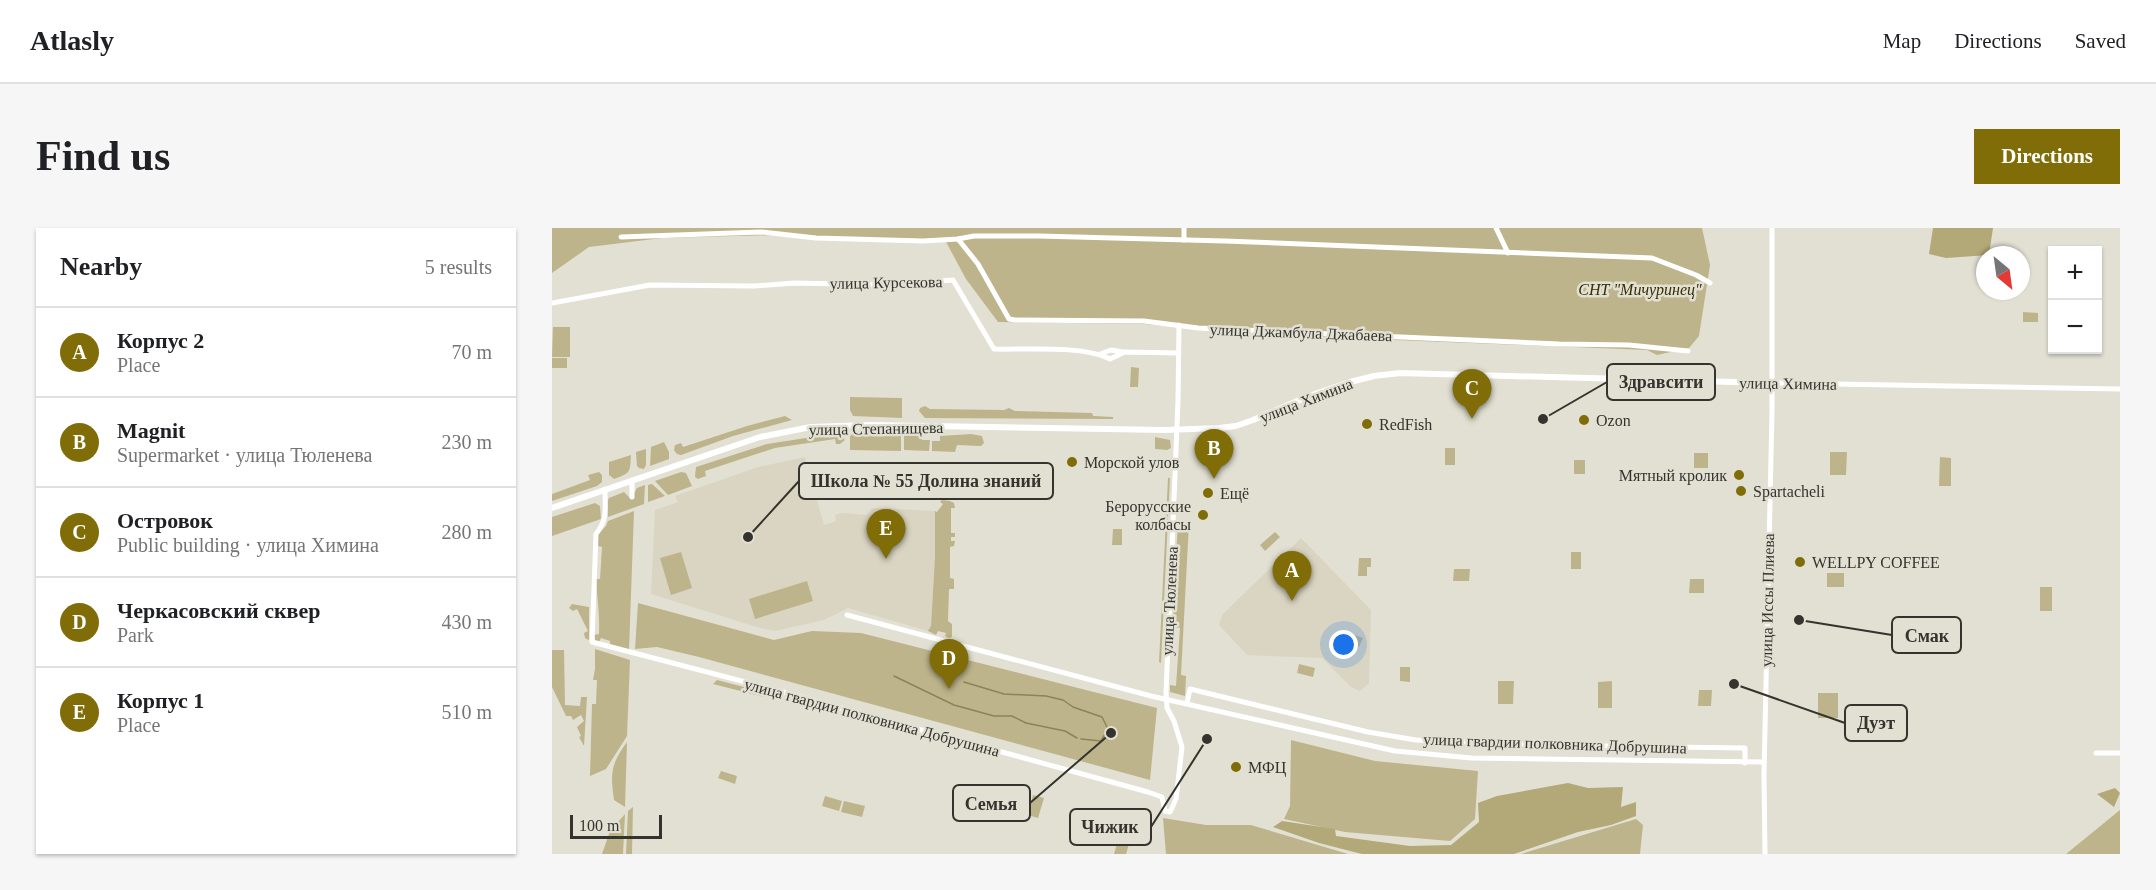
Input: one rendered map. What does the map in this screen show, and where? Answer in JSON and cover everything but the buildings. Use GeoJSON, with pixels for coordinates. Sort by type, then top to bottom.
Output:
{"type":"FeatureCollection","features":[{"type":"Feature","properties":{"kind":"street"},"geometry":{"type":"LineString","coordinates":[[1184,228],[1184,240]]}},
{"type":"Feature","properties":{"kind":"street"},"geometry":{"type":"LineString","coordinates":[[1496,228],[1508,253]]}},
{"type":"Feature","properties":{"kind":"street","name":"улица Иссы Плиева"},"geometry":{"type":"LineString","coordinates":[[1765,854],[1764,762],[1772,228]]}},
{"type":"Feature","properties":{"kind":"street"},"geometry":{"type":"LineString","coordinates":[[621,237],[761,232],[878,241],[958,240],[974,236],[1184,240],[1652,258],[1710,282]]}},
{"type":"Feature","properties":{"kind":"street","name":"улица Джамбула Джабаева"},"geometry":{"type":"LineString","coordinates":[[958,240],[978,264],[1009,319],[1144,321],[1218,329],[1548,344],[1629,345],[1688,351]]}},
{"type":"Feature","properties":{"kind":"street","name":"улица Курсекова"},"geometry":{"type":"LineString","coordinates":[[552,303],[650,285],[754,286],[801,283],[885,285],[953,280],[994,349],[1081,351],[1100,354],[1110,359],[1125,352],[1179,353]]}},
{"type":"Feature","properties":{"kind":"street","name":"улица Тюленева"},"geometry":{"type":"LineString","coordinates":[[1152,793],[1162,797],[1166,812],[1172,811],[1176,799],[1182,747],[1174,721],[1167,708],[1166,699],[1179,325]]}},
{"type":"Feature","properties":{"kind":"street","name":"улица Химина"},"geometry":{"type":"LineString","coordinates":[[1176,429],[1236,426],[1350,382],[1400,373],[2120,389]]}},
{"type":"Feature","properties":{"kind":"street","name":"улица Степанищева"},"geometry":{"type":"LineString","coordinates":[[552,508],[760,437],[811,427],[870,425],[1176,429]]}},
{"type":"Feature","properties":{"kind":"street"},"geometry":{"type":"LineString","coordinates":[[632,480],[632,497]]}},
{"type":"Feature","properties":{"kind":"street","name":"улица гвардии полковника Добрушина"},"geometry":{"type":"LineString","coordinates":[[605,489],[605,519],[596,534],[592,642],[1152,793]]}},
{"type":"Feature","properties":{"kind":"street","name":"улица гвардии полковника Добрушина"},"geometry":{"type":"LineString","coordinates":[[847,615],[1166,699],[1376,747],[1422,755],[1472,758],[1764,762]]}},
{"type":"Feature","properties":{"kind":"street","name":"улица гвардии полковника Добрушина"},"geometry":{"type":"LineString","coordinates":[[1187,703],[1190,689],[1368,732],[1436,742],[1745,748],[1745,763]]}},
{"type":"Feature","properties":{"kind":"street"},"geometry":{"type":"LineString","coordinates":[[2096,753],[2120,753]]}},
{"type":"Feature","properties":{"kind":"shaded area"},"geometry":{"type":"Polygon","coordinates":[[[1933,228],[1993,228],[1990,246],[1976,246],[1976,256],[1946,258],[1929,254],[1933,228]]]}},
{"type":"Feature","properties":{"kind":"shaded area"},"geometry":{"type":"Polygon","coordinates":[[[805,457],[824,525],[836,521],[835,515],[842,513],[867,515],[872,508],[935,511],[931,626],[928,631],[848,608],[824,620],[775,631],[651,594],[655,510],[678,502],[675,496],[758,467],[805,457]]]}},
{"type":"Feature","properties":{"kind":"shaded area"},"geometry":{"type":"Polygon","coordinates":[[[1301,538],[1371,610],[1369,683],[1360,691],[1351,687],[1322,658],[1247,655],[1219,625],[1222,615],[1301,538]]]}},
{"type":"Feature","properties":{"kind":"shaded area"},"geometry":{"type":"Polygon","coordinates":[[[1568,783],[1588,788],[1623,787],[1621,807],[1636,802],[1636,816],[1611,825],[1578,832],[1514,854],[1362,854],[1319,843],[1273,827],[1282,821],[1335,829],[1336,836],[1410,846],[1451,845],[1479,822],[1478,803],[1497,796],[1568,783]]]}},
{"type":"Feature","properties":{"kind":"shaded area"},"geometry":{"type":"Polygon","coordinates":[[[2115,788],[2120,793],[2114,807],[2097,794],[2115,788]]]}},
{"type":"Feature","properties":{"kind":"green space","name":"СНТ \"Мичуринец\""},"geometry":{"type":"Polygon","coordinates":[[[552,228],[1702,228],[1710,265],[1699,336],[1689,348],[1657,355],[1647,350],[1271,335],[1145,324],[998,322],[966,279],[945,240],[778,235],[662,238],[589,247],[552,273],[552,228]]]}},
{"type":"Feature","properties":{"kind":"green space"},"geometry":{"type":"Polygon","coordinates":[[[2023,312],[2038,313],[2038,322],[2023,322],[2023,312]]]}},
{"type":"Feature","properties":{"kind":"green space"},"geometry":{"type":"Polygon","coordinates":[[[553,327],[570,327],[570,357],[552,357],[553,327]]]}},
{"type":"Feature","properties":{"kind":"green space"},"geometry":{"type":"Polygon","coordinates":[[[552,358],[567,358],[567,368],[552,368],[552,358]]]}},
{"type":"Feature","properties":{"kind":"green space"},"geometry":{"type":"Polygon","coordinates":[[[1131,367],[1139,368],[1138,387],[1130,387],[1131,367]]]}},
{"type":"Feature","properties":{"kind":"green space"},"geometry":{"type":"Polygon","coordinates":[[[850,397],[902,398],[902,418],[853,416],[850,410],[850,397]]]}},
{"type":"Feature","properties":{"kind":"green space"},"geometry":{"type":"Polygon","coordinates":[[[925,406],[930,409],[1004,410],[1009,408],[1015,411],[1092,413],[1093,416],[1113,417],[1113,419],[925,418],[919,411],[925,406]]]}},
{"type":"Feature","properties":{"kind":"green space"},"geometry":{"type":"Polygon","coordinates":[[[785,416],[792,420],[733,436],[681,455],[674,450],[675,445],[681,443],[683,447],[785,416]]]}},
{"type":"Feature","properties":{"kind":"green space"},"geometry":{"type":"Polygon","coordinates":[[[838,433],[845,440],[840,444],[836,444],[835,439],[775,448],[705,471],[706,476],[698,479],[695,477],[696,467],[767,444],[838,433]]]}},
{"type":"Feature","properties":{"kind":"green space"},"geometry":{"type":"Polygon","coordinates":[[[853,433],[901,433],[901,451],[850,450],[850,436],[853,433]]]}},
{"type":"Feature","properties":{"kind":"green space"},"geometry":{"type":"Polygon","coordinates":[[[904,433],[922,435],[922,440],[930,440],[929,451],[904,450],[904,433]]]}},
{"type":"Feature","properties":{"kind":"green space"},"geometry":{"type":"Polygon","coordinates":[[[971,434],[982,436],[984,443],[981,446],[957,445],[955,452],[932,451],[932,441],[940,441],[940,436],[971,434]]]}},
{"type":"Feature","properties":{"kind":"green space"},"geometry":{"type":"Polygon","coordinates":[[[1155,437],[1170,440],[1171,448],[1155,449],[1155,437]]]}},
{"type":"Feature","properties":{"kind":"green space"},"geometry":{"type":"Polygon","coordinates":[[[664,442],[669,452],[669,459],[650,466],[651,447],[664,442]]]}},
{"type":"Feature","properties":{"kind":"green space"},"geometry":{"type":"Polygon","coordinates":[[[1445,448],[1455,448],[1455,465],[1445,465],[1445,448]]]}},
{"type":"Feature","properties":{"kind":"green space"},"geometry":{"type":"Polygon","coordinates":[[[646,449],[646,465],[644,469],[639,468],[636,452],[646,449]]]}},
{"type":"Feature","properties":{"kind":"green space"},"geometry":{"type":"Polygon","coordinates":[[[1830,452],[1847,452],[1846,475],[1830,475],[1830,452]]]}},
{"type":"Feature","properties":{"kind":"green space"},"geometry":{"type":"Polygon","coordinates":[[[1694,453],[1708,453],[1708,468],[1694,468],[1694,453]]]}},
{"type":"Feature","properties":{"kind":"green space"},"geometry":{"type":"Polygon","coordinates":[[[631,455],[630,468],[627,473],[614,479],[609,475],[609,462],[631,455]]]}},
{"type":"Feature","properties":{"kind":"green space"},"geometry":{"type":"Polygon","coordinates":[[[1940,457],[1951,458],[1951,486],[1939,486],[1940,457]]]}},
{"type":"Feature","properties":{"kind":"green space"},"geometry":{"type":"Polygon","coordinates":[[[1574,460],[1585,460],[1585,474],[1574,474],[1574,460]]]}},
{"type":"Feature","properties":{"kind":"green space"},"geometry":{"type":"Polygon","coordinates":[[[599,472],[602,475],[602,482],[597,486],[552,501],[552,494],[590,480],[588,475],[599,472]]]}},
{"type":"Feature","properties":{"kind":"green space"},"geometry":{"type":"Polygon","coordinates":[[[681,472],[686,473],[692,486],[668,495],[655,481],[681,472]]]}},
{"type":"Feature","properties":{"kind":"green space"},"geometry":{"type":"Polygon","coordinates":[[[1168,478],[1170,478],[1161,663],[1159,662],[1168,478]]]}},
{"type":"Feature","properties":{"kind":"green space"},"geometry":{"type":"Polygon","coordinates":[[[652,484],[665,496],[648,502],[648,485],[652,484]]]}},
{"type":"Feature","properties":{"kind":"green space"},"geometry":{"type":"Polygon","coordinates":[[[645,485],[644,504],[608,517],[609,498],[624,492],[631,499],[637,488],[645,485]]]}},
{"type":"Feature","properties":{"kind":"green space"},"geometry":{"type":"Polygon","coordinates":[[[942,500],[954,503],[955,508],[951,508],[951,533],[955,533],[955,537],[951,537],[951,541],[955,541],[954,546],[950,547],[950,578],[954,579],[954,589],[949,589],[948,621],[952,624],[952,637],[949,638],[945,636],[946,633],[938,631],[936,635],[928,631],[931,626],[935,511],[937,512],[943,504],[940,502],[942,500]]]}},
{"type":"Feature","properties":{"kind":"green space"},"geometry":{"type":"Polygon","coordinates":[[[595,503],[600,506],[601,519],[552,536],[552,517],[595,503]]]}},
{"type":"Feature","properties":{"kind":"green space"},"geometry":{"type":"Polygon","coordinates":[[[634,511],[629,650],[610,645],[610,641],[601,638],[599,642],[595,640],[594,635],[599,634],[596,579],[600,579],[602,547],[598,546],[598,534],[608,521],[634,511]]]}},
{"type":"Feature","properties":{"kind":"green space"},"geometry":{"type":"Polygon","coordinates":[[[1178,522],[1189,523],[1181,675],[1186,676],[1185,696],[1170,692],[1170,685],[1176,686],[1180,628],[1175,627],[1173,609],[1178,522]]]}},
{"type":"Feature","properties":{"kind":"green space"},"geometry":{"type":"Polygon","coordinates":[[[1113,529],[1122,529],[1122,545],[1112,545],[1113,529]]]}},
{"type":"Feature","properties":{"kind":"green space"},"geometry":{"type":"Polygon","coordinates":[[[1275,532],[1280,537],[1265,551],[1260,545],[1275,532]]]}},
{"type":"Feature","properties":{"kind":"green space"},"geometry":{"type":"Polygon","coordinates":[[[681,552],[692,588],[671,595],[660,558],[681,552]]]}},
{"type":"Feature","properties":{"kind":"green space"},"geometry":{"type":"Polygon","coordinates":[[[1571,552],[1581,552],[1581,569],[1571,569],[1571,552]]]}},
{"type":"Feature","properties":{"kind":"green space"},"geometry":{"type":"Polygon","coordinates":[[[1359,558],[1371,558],[1371,567],[1367,567],[1367,576],[1358,576],[1359,558]]]}},
{"type":"Feature","properties":{"kind":"green space"},"geometry":{"type":"Polygon","coordinates":[[[1454,569],[1470,569],[1469,581],[1453,581],[1454,569]]]}},
{"type":"Feature","properties":{"kind":"green space"},"geometry":{"type":"Polygon","coordinates":[[[1827,573],[1844,573],[1844,587],[1827,587],[1827,573]]]}},
{"type":"Feature","properties":{"kind":"green space"},"geometry":{"type":"Polygon","coordinates":[[[1690,579],[1704,579],[1704,593],[1689,593],[1690,579]]]}},
{"type":"Feature","properties":{"kind":"green space"},"geometry":{"type":"Polygon","coordinates":[[[807,581],[813,601],[755,619],[749,599],[807,581]]]}},
{"type":"Feature","properties":{"kind":"green space"},"geometry":{"type":"Polygon","coordinates":[[[2040,587],[2052,587],[2052,611],[2040,611],[2040,587]]]}},
{"type":"Feature","properties":{"kind":"green space"},"geometry":{"type":"Polygon","coordinates":[[[638,603],[774,640],[812,631],[861,633],[1157,708],[1150,780],[699,657],[657,647],[635,649],[638,603]]]}},
{"type":"Feature","properties":{"kind":"green space"},"geometry":{"type":"Polygon","coordinates":[[[572,604],[589,607],[589,640],[585,638],[584,633],[588,631],[577,609],[573,611],[569,608],[572,604]]]}},
{"type":"Feature","properties":{"kind":"green space"},"geometry":{"type":"Polygon","coordinates":[[[1341,630],[1363,638],[1359,647],[1338,639],[1341,630]]]}},
{"type":"Feature","properties":{"kind":"green space"},"geometry":{"type":"Polygon","coordinates":[[[595,649],[630,660],[627,736],[606,769],[590,776],[592,704],[596,704],[597,680],[593,680],[595,649]]]}},
{"type":"Feature","properties":{"kind":"green space"},"geometry":{"type":"Polygon","coordinates":[[[552,650],[564,650],[565,705],[580,706],[581,697],[587,697],[584,746],[577,727],[584,721],[581,715],[573,720],[571,716],[566,716],[552,687],[552,650]]]}},
{"type":"Feature","properties":{"kind":"green space"},"geometry":{"type":"Polygon","coordinates":[[[1299,664],[1315,668],[1313,677],[1297,673],[1299,664]]]}},
{"type":"Feature","properties":{"kind":"green space"},"geometry":{"type":"Polygon","coordinates":[[[1400,667],[1410,667],[1410,682],[1400,681],[1400,667]]]}},
{"type":"Feature","properties":{"kind":"green space"},"geometry":{"type":"Polygon","coordinates":[[[717,680],[763,692],[764,697],[713,684],[717,680]]]}},
{"type":"Feature","properties":{"kind":"green space"},"geometry":{"type":"Polygon","coordinates":[[[1498,681],[1514,681],[1513,704],[1498,704],[1498,681]]]}},
{"type":"Feature","properties":{"kind":"green space"},"geometry":{"type":"Polygon","coordinates":[[[1612,681],[1612,708],[1598,708],[1598,682],[1612,681]]]}},
{"type":"Feature","properties":{"kind":"green space"},"geometry":{"type":"Polygon","coordinates":[[[1699,690],[1712,690],[1711,706],[1698,706],[1699,690]]]}},
{"type":"Feature","properties":{"kind":"green space"},"geometry":{"type":"Polygon","coordinates":[[[1818,693],[1838,693],[1838,718],[1818,718],[1818,693]]]}},
{"type":"Feature","properties":{"kind":"green space"},"geometry":{"type":"Polygon","coordinates":[[[1291,740],[1375,761],[1478,771],[1475,819],[1450,841],[1345,832],[1284,819],[1290,806],[1291,740]]]}},
{"type":"Feature","properties":{"kind":"green space"},"geometry":{"type":"Polygon","coordinates":[[[627,742],[625,807],[614,800],[612,776],[615,763],[627,742]]]}},
{"type":"Feature","properties":{"kind":"green space"},"geometry":{"type":"Polygon","coordinates":[[[721,771],[737,776],[735,784],[718,778],[721,771]]]}},
{"type":"Feature","properties":{"kind":"green space"},"geometry":{"type":"Polygon","coordinates":[[[1033,795],[1044,798],[1038,818],[1028,815],[1033,795]]]}},
{"type":"Feature","properties":{"kind":"green space"},"geometry":{"type":"Polygon","coordinates":[[[825,796],[842,801],[839,811],[822,806],[825,796]]]}},
{"type":"Feature","properties":{"kind":"green space"},"geometry":{"type":"Polygon","coordinates":[[[844,801],[865,806],[862,817],[841,812],[844,801]]]}},
{"type":"Feature","properties":{"kind":"green space"},"geometry":{"type":"Polygon","coordinates":[[[633,807],[632,854],[626,854],[628,811],[633,807]]]}},
{"type":"Feature","properties":{"kind":"green space"},"geometry":{"type":"Polygon","coordinates":[[[2120,810],[2120,854],[2066,854],[2120,810]]]}},
{"type":"Feature","properties":{"kind":"green space"},"geometry":{"type":"Polygon","coordinates":[[[625,814],[623,854],[602,854],[610,831],[625,814]]]}},
{"type":"Feature","properties":{"kind":"green space"},"geometry":{"type":"Polygon","coordinates":[[[1163,818],[1206,825],[1251,825],[1348,854],[1166,854],[1163,818]]]}},
{"type":"Feature","properties":{"kind":"green space"},"geometry":{"type":"Polygon","coordinates":[[[1636,819],[1643,825],[1640,854],[1521,854],[1636,819]]]}},
{"type":"Feature","properties":{"kind":"green space"},"geometry":{"type":"Polygon","coordinates":[[[1122,827],[1125,828],[1121,842],[1129,844],[1126,854],[1114,854],[1122,827]]]}},
{"type":"Feature","properties":{"kind":"waterway"},"geometry":{"type":"LineString","coordinates":[[894,676],[954,705],[994,716],[1012,716],[1026,723],[1065,731],[1077,738]]}},
{"type":"Feature","properties":{"kind":"waterway"},"geometry":{"type":"LineString","coordinates":[[964,682],[1004,694],[1046,696],[1063,700],[1073,707],[1102,717],[1108,729],[1101,741],[1081,739]]}},
{"type":"Feature","properties":{"kind":"place","name":"Островок"},"geometry":{"type":"Point","coordinates":[1472,419]}},
{"type":"Feature","properties":{"kind":"place","name":"Здравсити"},"geometry":{"type":"Point","coordinates":[1543,419]}},
{"type":"Feature","properties":{"kind":"place","name":"Ozon"},"geometry":{"type":"Point","coordinates":[1584,420]}},
{"type":"Feature","properties":{"kind":"place","name":"RedFish"},"geometry":{"type":"Point","coordinates":[1367,424]}},
{"type":"Feature","properties":{"kind":"place","name":"Морской улов"},"geometry":{"type":"Point","coordinates":[1072,462]}},
{"type":"Feature","properties":{"kind":"place","name":"Мятный кролик"},"geometry":{"type":"Point","coordinates":[1739,475]}},
{"type":"Feature","properties":{"kind":"place","name":"Magnit"},"geometry":{"type":"Point","coordinates":[1214,479]}},
{"type":"Feature","properties":{"kind":"place","name":"Spartacheli"},"geometry":{"type":"Point","coordinates":[1741,491]}},
{"type":"Feature","properties":{"kind":"place","name":"Ещё"},"geometry":{"type":"Point","coordinates":[1208,493]}},
{"type":"Feature","properties":{"kind":"place","name":"Берорусские колбасы"},"geometry":{"type":"Point","coordinates":[1203,515]}},
{"type":"Feature","properties":{"kind":"place","name":"Школа № 55 Долина знаний"},"geometry":{"type":"Point","coordinates":[748,537]}},
{"type":"Feature","properties":{"kind":"place","name":"Корпус 1"},"geometry":{"type":"Point","coordinates":[886,559]}},
{"type":"Feature","properties":{"kind":"place","name":"WELLPY COFFEE"},"geometry":{"type":"Point","coordinates":[1800,562]}},
{"type":"Feature","properties":{"kind":"place","name":"Корпус 2"},"geometry":{"type":"Point","coordinates":[1292,601]}},
{"type":"Feature","properties":{"kind":"place","name":"Смак"},"geometry":{"type":"Point","coordinates":[1799,620]}},
{"type":"Feature","properties":{"kind":"place","name":"Дуэт"},"geometry":{"type":"Point","coordinates":[1734,684]}},
{"type":"Feature","properties":{"kind":"place","name":"Черкасовский сквер"},"geometry":{"type":"Point","coordinates":[949,689]}},
{"type":"Feature","properties":{"kind":"place","name":"Семья"},"geometry":{"type":"Point","coordinates":[1111,733]}},
{"type":"Feature","properties":{"kind":"place","name":"Чижик"},"geometry":{"type":"Point","coordinates":[1207,739]}},
{"type":"Feature","properties":{"kind":"place","name":"МФЦ"},"geometry":{"type":"Point","coordinates":[1236,767]}}]}
